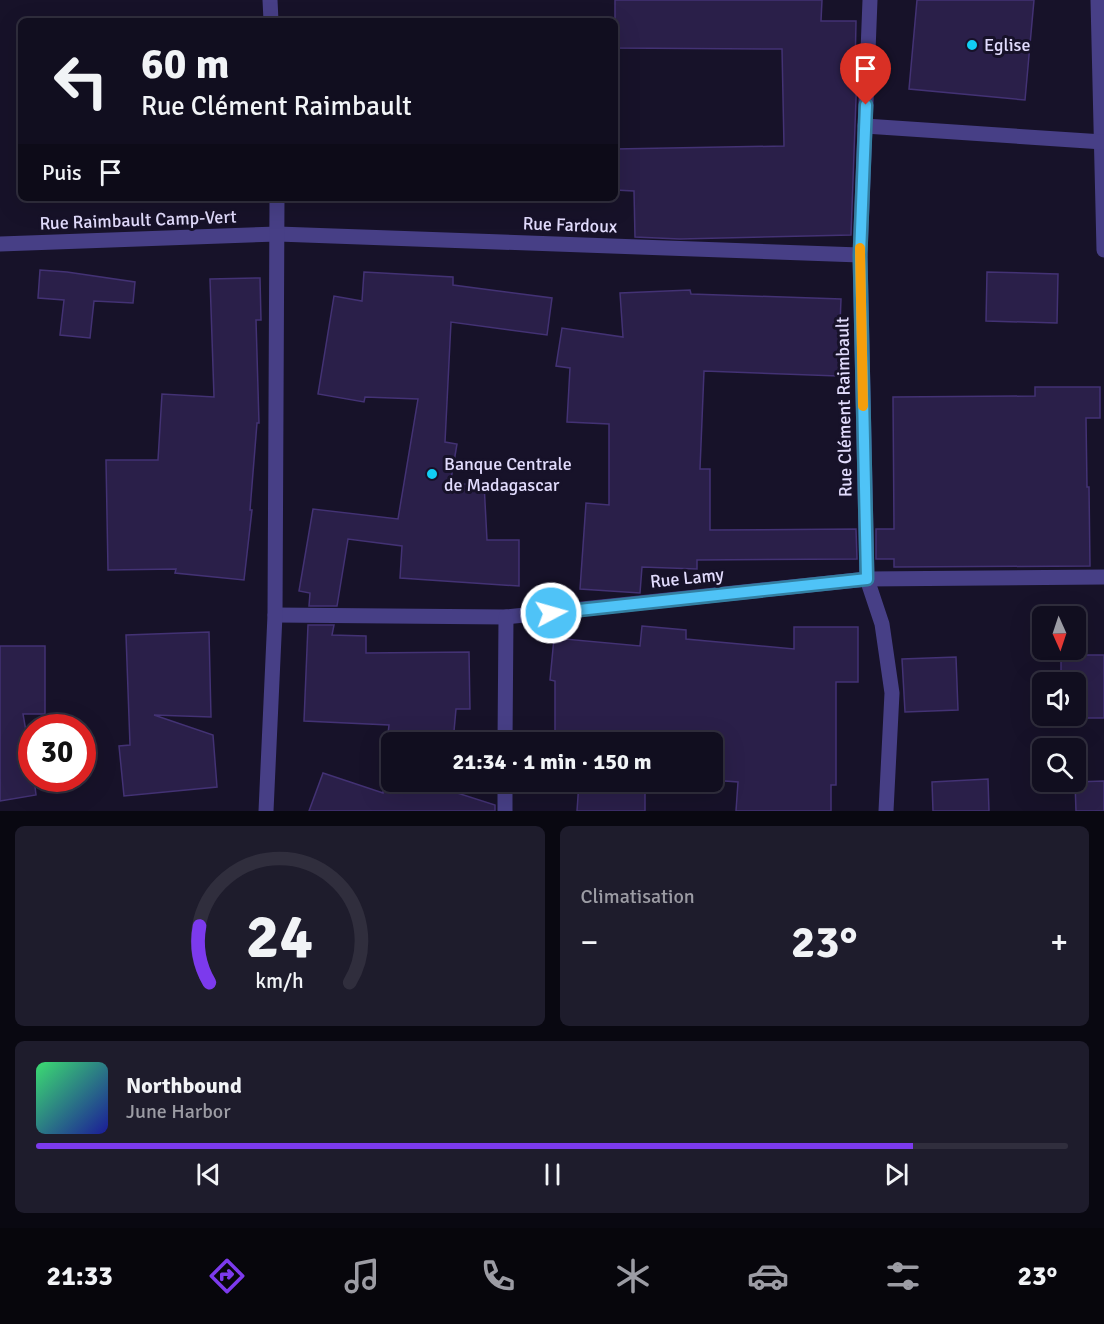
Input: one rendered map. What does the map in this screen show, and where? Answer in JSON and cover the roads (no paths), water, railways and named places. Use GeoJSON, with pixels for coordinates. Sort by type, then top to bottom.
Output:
{"type":"FeatureCollection","features":[{"type":"Feature","properties":{"kind":"street"},"geometry":{"type":"LineString","coordinates":[[270,0],[271,18]]}},
{"type":"Feature","properties":{"kind":"street","name":"Rue Clément Raimbault"},"geometry":{"type":"LineString","coordinates":[[870,0],[860,255],[867,579],[882,624],[892,693],[886,811]]}},
{"type":"Feature","properties":{"kind":"street"},"geometry":{"type":"LineString","coordinates":[[1098,0],[1104,250]]}},
{"type":"Feature","properties":{"kind":"street"},"geometry":{"type":"LineString","coordinates":[[865,126],[1103,142]]}},
{"type":"Feature","properties":{"kind":"street"},"geometry":{"type":"LineString","coordinates":[[266,811],[275,615],[277,201]]}},
{"type":"Feature","properties":{"kind":"street","name":"Rue Fardoux"},"geometry":{"type":"LineString","coordinates":[[278,234],[860,255]]}},
{"type":"Feature","properties":{"kind":"street","name":"Rue Raimbault Camp-Vert"},"geometry":{"type":"LineString","coordinates":[[0,244],[278,234]]}},
{"type":"Feature","properties":{"kind":"street","name":"Rue Lamy"},"geometry":{"type":"LineString","coordinates":[[275,615],[506,617],[867,579],[1104,577]]}},
{"type":"Feature","properties":{"kind":"street"},"geometry":{"type":"LineString","coordinates":[[505,732],[506,617]]}},
{"type":"Feature","properties":{"kind":"street"},"geometry":{"type":"LineString","coordinates":[[505,792],[505,811]]}},
{"type":"Feature","properties":{"kind":"place","name":"Eglise"},"geometry":{"type":"Point","coordinates":[972,45]}},
{"type":"Feature","properties":{"kind":"place","name":"Banque Centrale de Madagascar"},"geometry":{"type":"Point","coordinates":[432,474]}}]}
